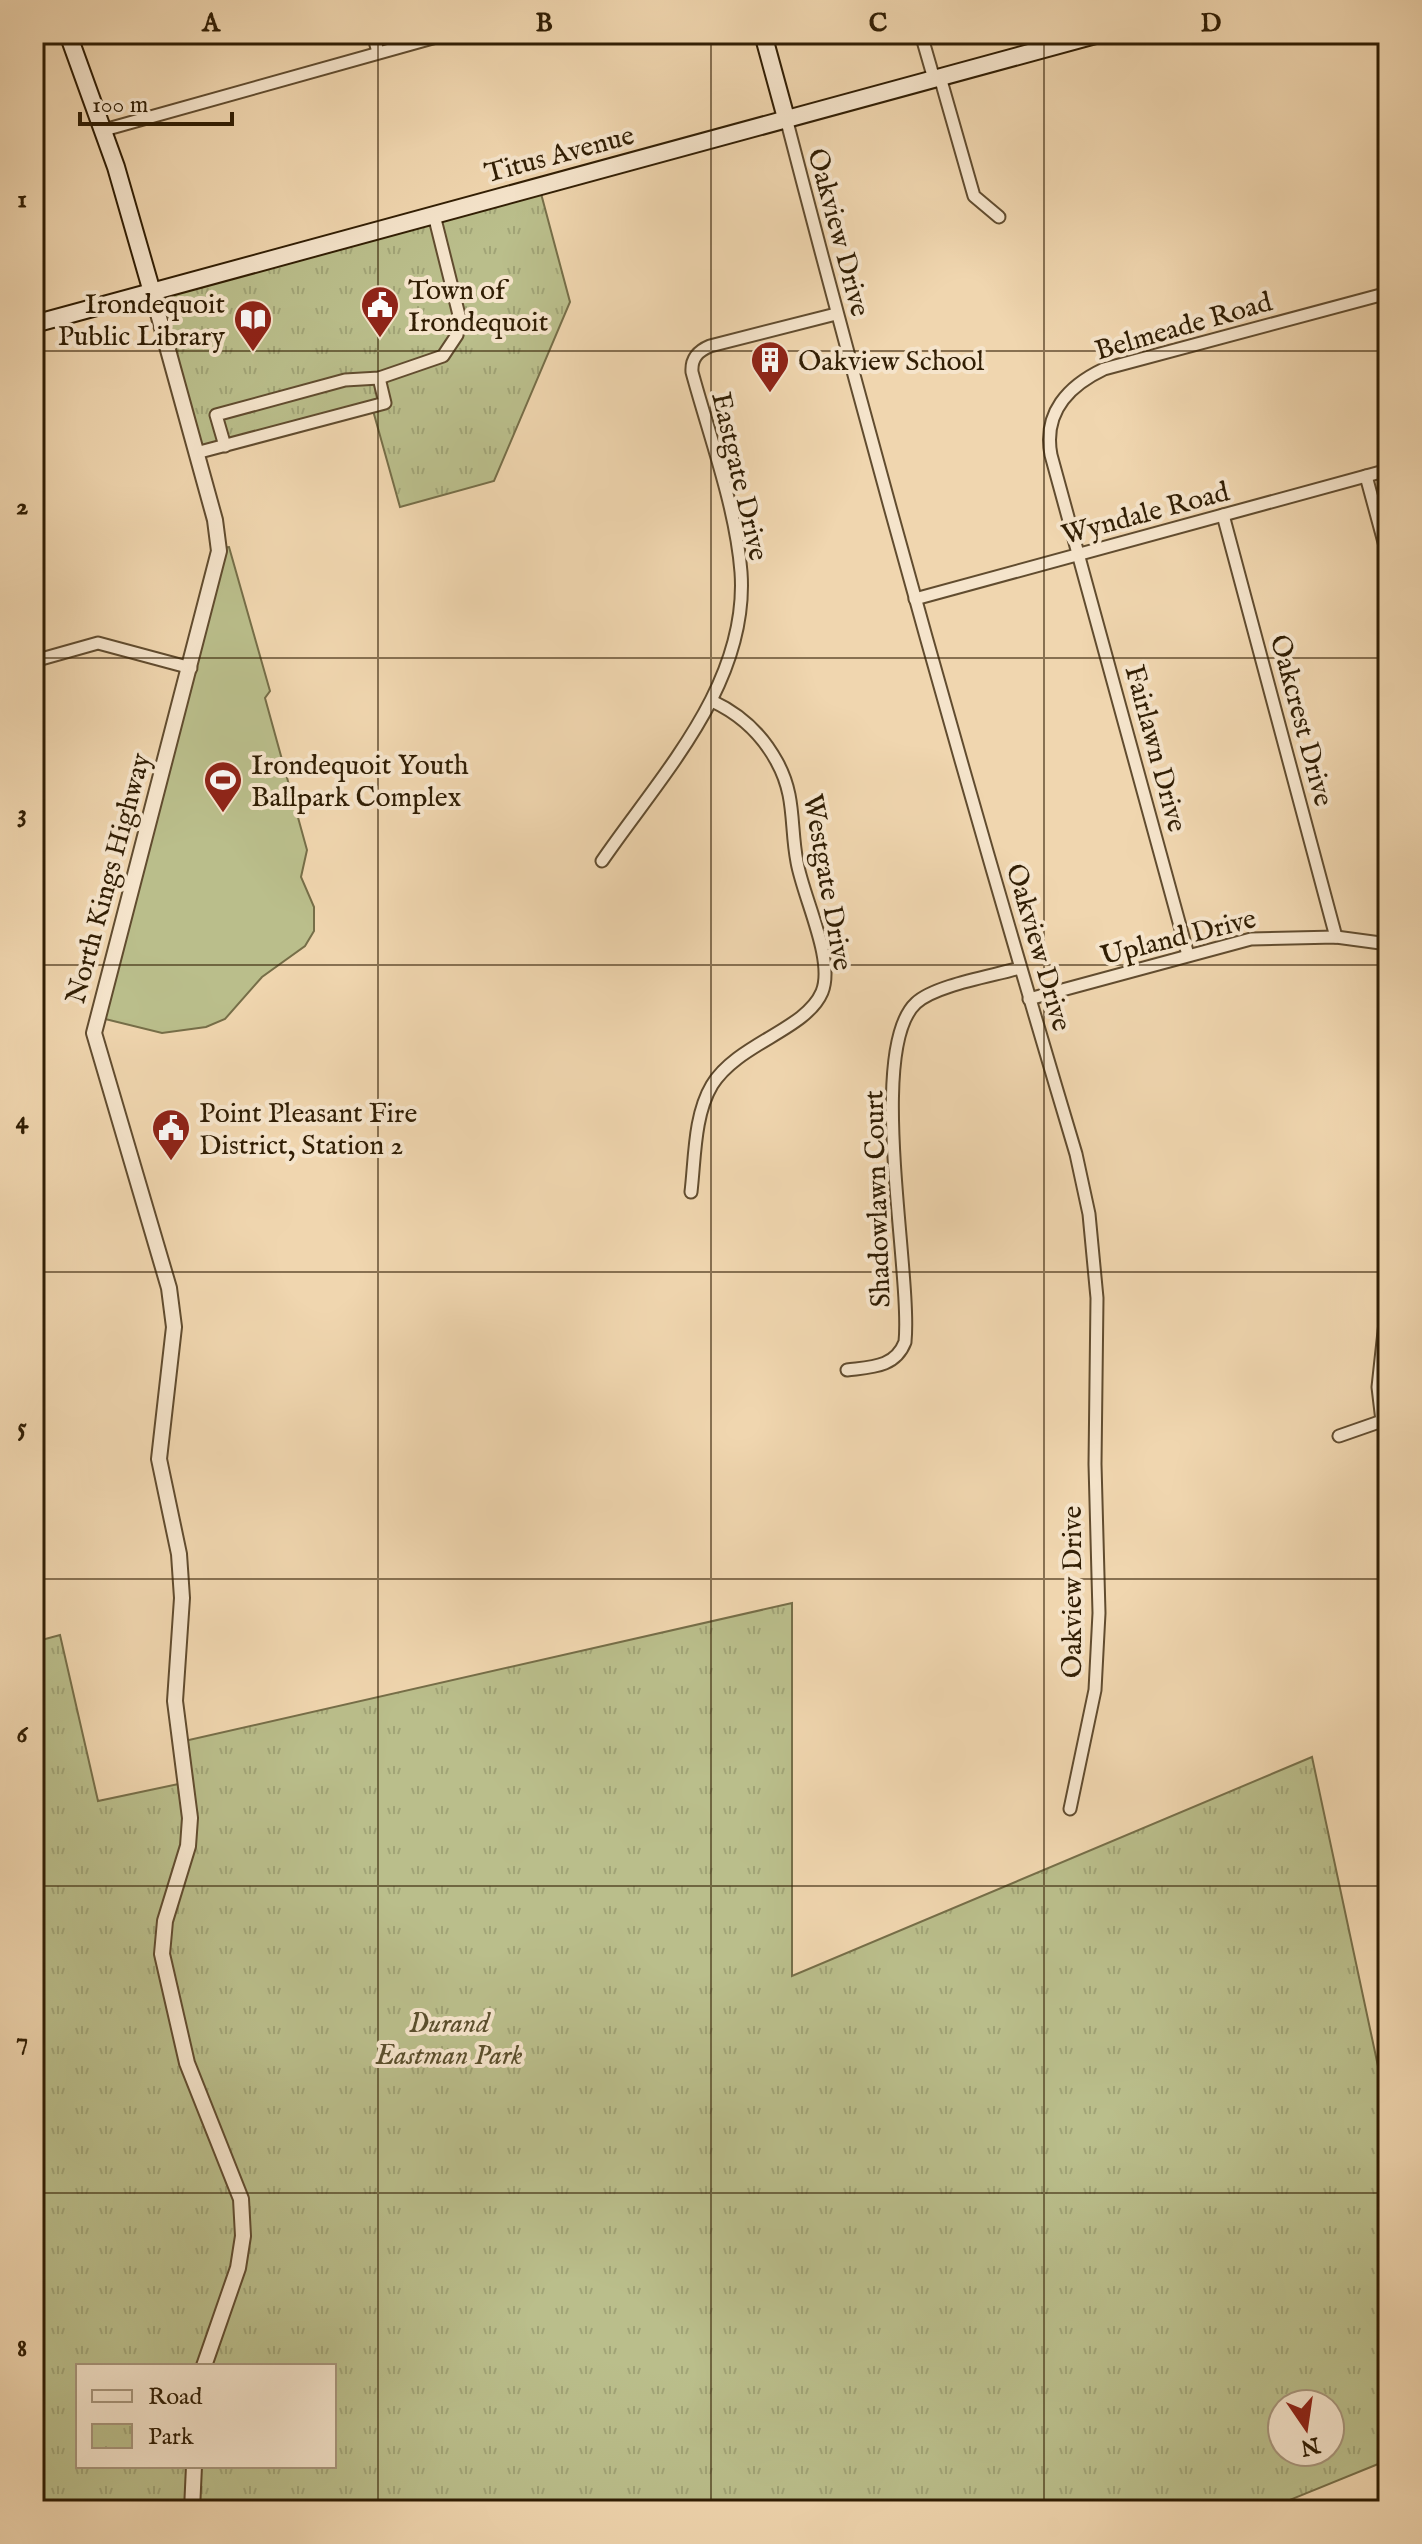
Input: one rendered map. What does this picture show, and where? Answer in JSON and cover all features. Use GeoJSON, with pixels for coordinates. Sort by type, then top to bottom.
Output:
{"type":"FeatureCollection","features":[{"type":"Feature","properties":{"kind":"main road"},"geometry":{"type":"LineString","coordinates":[[68,34],[104,130],[152,292]]}},
{"type":"Feature","properties":{"kind":"main road"},"geometry":{"type":"LineString","coordinates":[[763,34],[786,118]]}},
{"type":"Feature","properties":{"kind":"main road","name":"Titus Avenue"},"geometry":{"type":"LineString","coordinates":[[34,324],[1077,37],[1099,34]]}},
{"type":"Feature","properties":{"kind":"street"},"geometry":{"type":"LineString","coordinates":[[373,34],[378,52]]}},
{"type":"Feature","properties":{"kind":"street"},"geometry":{"type":"LineString","coordinates":[[104,130],[447,34]]}},
{"type":"Feature","properties":{"kind":"street"},"geometry":{"type":"LineString","coordinates":[[921,34],[974,196],[999,217]]}},
{"type":"Feature","properties":{"kind":"street","name":"Oakview Drive"},"geometry":{"type":"LineString","coordinates":[[786,118],[836,314],[1020,968],[1076,1154],[1089,1214],[1097,1298],[1097,1671],[1070,1809]]}},
{"type":"Feature","properties":{"kind":"street"},"geometry":{"type":"LineString","coordinates":[[225,446],[216,415],[345,380],[379,378],[434,361],[451,347],[460,319],[434,215]]}},
{"type":"Feature","properties":{"kind":"street","name":"North Kings Highway"},"geometry":{"type":"LineString","coordinates":[[152,292],[217,527],[219,551],[94,1033],[169,1288],[174,1327],[159,1459],[179,1554],[182,1598],[175,1701],[190,1818],[188,1846],[165,1921],[162,1954],[187,2063],[241,2199],[243,2236],[238,2268],[205,2364]]}},
{"type":"Feature","properties":{"kind":"street","name":"Belmeade Road"},"geometry":{"type":"LineString","coordinates":[[1080,554],[1049,445],[1054,411],[1070,390],[1104,369],[1388,293]]}},
{"type":"Feature","properties":{"kind":"street","name":"Eastgate Drive"},"geometry":{"type":"LineString","coordinates":[[602,861],[712,701],[735,645],[741,608],[741,572],[736,538],[692,372],[692,361],[698,352],[710,346],[836,314]]}},
{"type":"Feature","properties":{"kind":"street"},"geometry":{"type":"LineString","coordinates":[[196,453],[385,403],[379,378]]}},
{"type":"Feature","properties":{"kind":"street","name":"Wyndale Road"},"geometry":{"type":"LineString","coordinates":[[915,599],[1388,470]]}},
{"type":"Feature","properties":{"kind":"street"},"geometry":{"type":"LineString","coordinates":[[1366,476],[1388,557]]}},
{"type":"Feature","properties":{"kind":"street","name":"Oakcrest Drive"},"geometry":{"type":"LineString","coordinates":[[1223,515],[1336,937]]}},
{"type":"Feature","properties":{"kind":"street","name":"Fairlawn Drive"},"geometry":{"type":"LineString","coordinates":[[1080,554],[1188,955]]}},
{"type":"Feature","properties":{"kind":"street"},"geometry":{"type":"LineString","coordinates":[[34,661],[98,643],[191,668]]}},
{"type":"Feature","properties":{"kind":"street","name":"Westgate Drive"},"geometry":{"type":"LineString","coordinates":[[691,1192],[701,1113],[711,1086],[740,1054],[807,1013],[824,984],[822,957],[796,861],[790,789],[776,760],[758,734],[733,712],[712,701]]}},
{"type":"Feature","properties":{"kind":"street","name":"Upland Drive"},"geometry":{"type":"LineString","coordinates":[[1029,999],[1266,937],[1336,937],[1388,944]]}},
{"type":"Feature","properties":{"kind":"street","name":"Shadowlawn Court"},"geometry":{"type":"LineString","coordinates":[[847,1370],[888,1363],[901,1351],[905,1342],[891,1119],[905,1019],[923,998],[1020,968]]}},
{"type":"Feature","properties":{"kind":"street"},"geometry":{"type":"LineString","coordinates":[[1339,1436],[1385,1423],[1378,1387],[1386,1313]]}},
{"type":"Feature","properties":{"kind":"street"},"geometry":{"type":"LineString","coordinates":[[192,2510],[194,2468]]}},
{"type":"Feature","properties":{"kind":"green space"},"geometry":{"type":"Polygon","coordinates":[[[539,186],[570,302],[494,481],[400,507],[372,407],[197,455],[152,292],[539,186]]]}},
{"type":"Feature","properties":{"kind":"green space","name":"Irondequoit Youth Ballpark Complex"},"geometry":{"type":"Polygon","coordinates":[[[229,547],[270,691],[265,698],[307,850],[301,877],[314,907],[314,931],[305,946],[262,977],[225,1019],[206,1027],[162,1033],[97,1017],[219,548],[229,547]]]}},
{"type":"Feature","properties":{"kind":"green space","name":"Durand Eastman Park"},"geometry":{"type":"Polygon","coordinates":[[[792,1603],[792,1976],[1312,1757],[1388,2113],[1388,2460],[1265,2510],[34,2510],[34,1642],[60,1635],[98,1801],[188,1782],[180,1742],[792,1603]]]}},
{"type":"Feature","properties":{"kind":"place","name":"Town of Irondequoit"},"geometry":{"type":"Point","coordinates":[380,339]}},
{"type":"Feature","properties":{"kind":"place","name":"Irondequoit Public Library"},"geometry":{"type":"Point","coordinates":[253,353]}},
{"type":"Feature","properties":{"kind":"place","name":"Oakview School"},"geometry":{"type":"Point","coordinates":[770,394]}},
{"type":"Feature","properties":{"kind":"place","name":"Irondequoit Youth Ballpark Complex"},"geometry":{"type":"Point","coordinates":[223,814]}},
{"type":"Feature","properties":{"kind":"place","name":"Point Pleasant Fire District, Station 2"},"geometry":{"type":"Point","coordinates":[171,1162]}}]}
